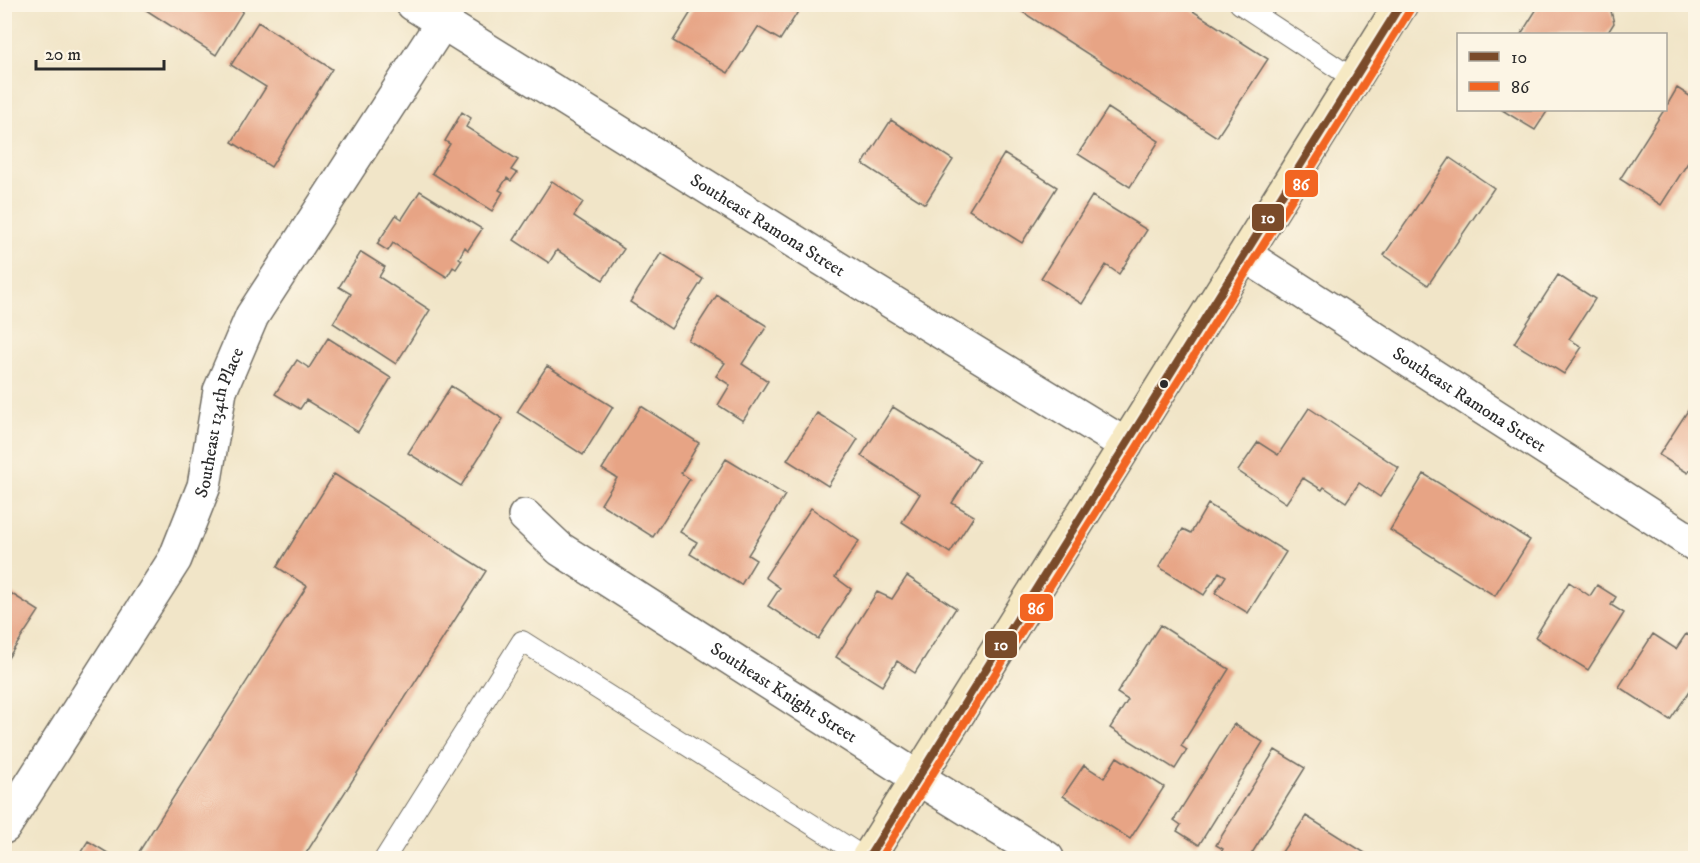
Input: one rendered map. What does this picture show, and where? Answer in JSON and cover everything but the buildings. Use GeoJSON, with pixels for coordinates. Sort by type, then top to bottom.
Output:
{"type":"FeatureCollection","features":[{"type":"Feature","properties":{"kind":"street","name":"Southeast Ramona Street"},"geometry":{"type":"LineString","coordinates":[[413,4],[834,267],[1126,445]]}},
{"type":"Feature","properties":{"kind":"street"},"geometry":{"type":"LineString","coordinates":[[866,858],[1401,4]]}},
{"type":"Feature","properties":{"kind":"street","name":"Southeast 134th Place"},"geometry":{"type":"LineString","coordinates":[[4,828],[175,559],[204,486],[220,391],[252,316],[442,23]]}},
{"type":"Feature","properties":{"kind":"street","name":"Southeast Ramona Street"},"geometry":{"type":"LineString","coordinates":[[1245,255],[1695,545]]}},
{"type":"Feature","properties":{"kind":"street","name":"Southeast Knight Street"},"geometry":{"type":"LineString","coordinates":[[525,516],[560,549],[1047,858]]}},
{"type":"Feature","properties":{"kind":"lane"},"geometry":{"type":"LineString","coordinates":[[1240,4],[1354,79]]}},
{"type":"Feature","properties":{"kind":"lane"},"geometry":{"type":"LineString","coordinates":[[385,858],[522,641],[866,858]]}},
{"type":"Feature","properties":{"kind":"transit line","name":"10"},"geometry":{"type":"LineString","coordinates":[[868,858],[1401,4]]}},
{"type":"Feature","properties":{"kind":"transit line","name":"86"},"geometry":{"type":"LineString","coordinates":[[880,858],[1410,10]]}}]}
